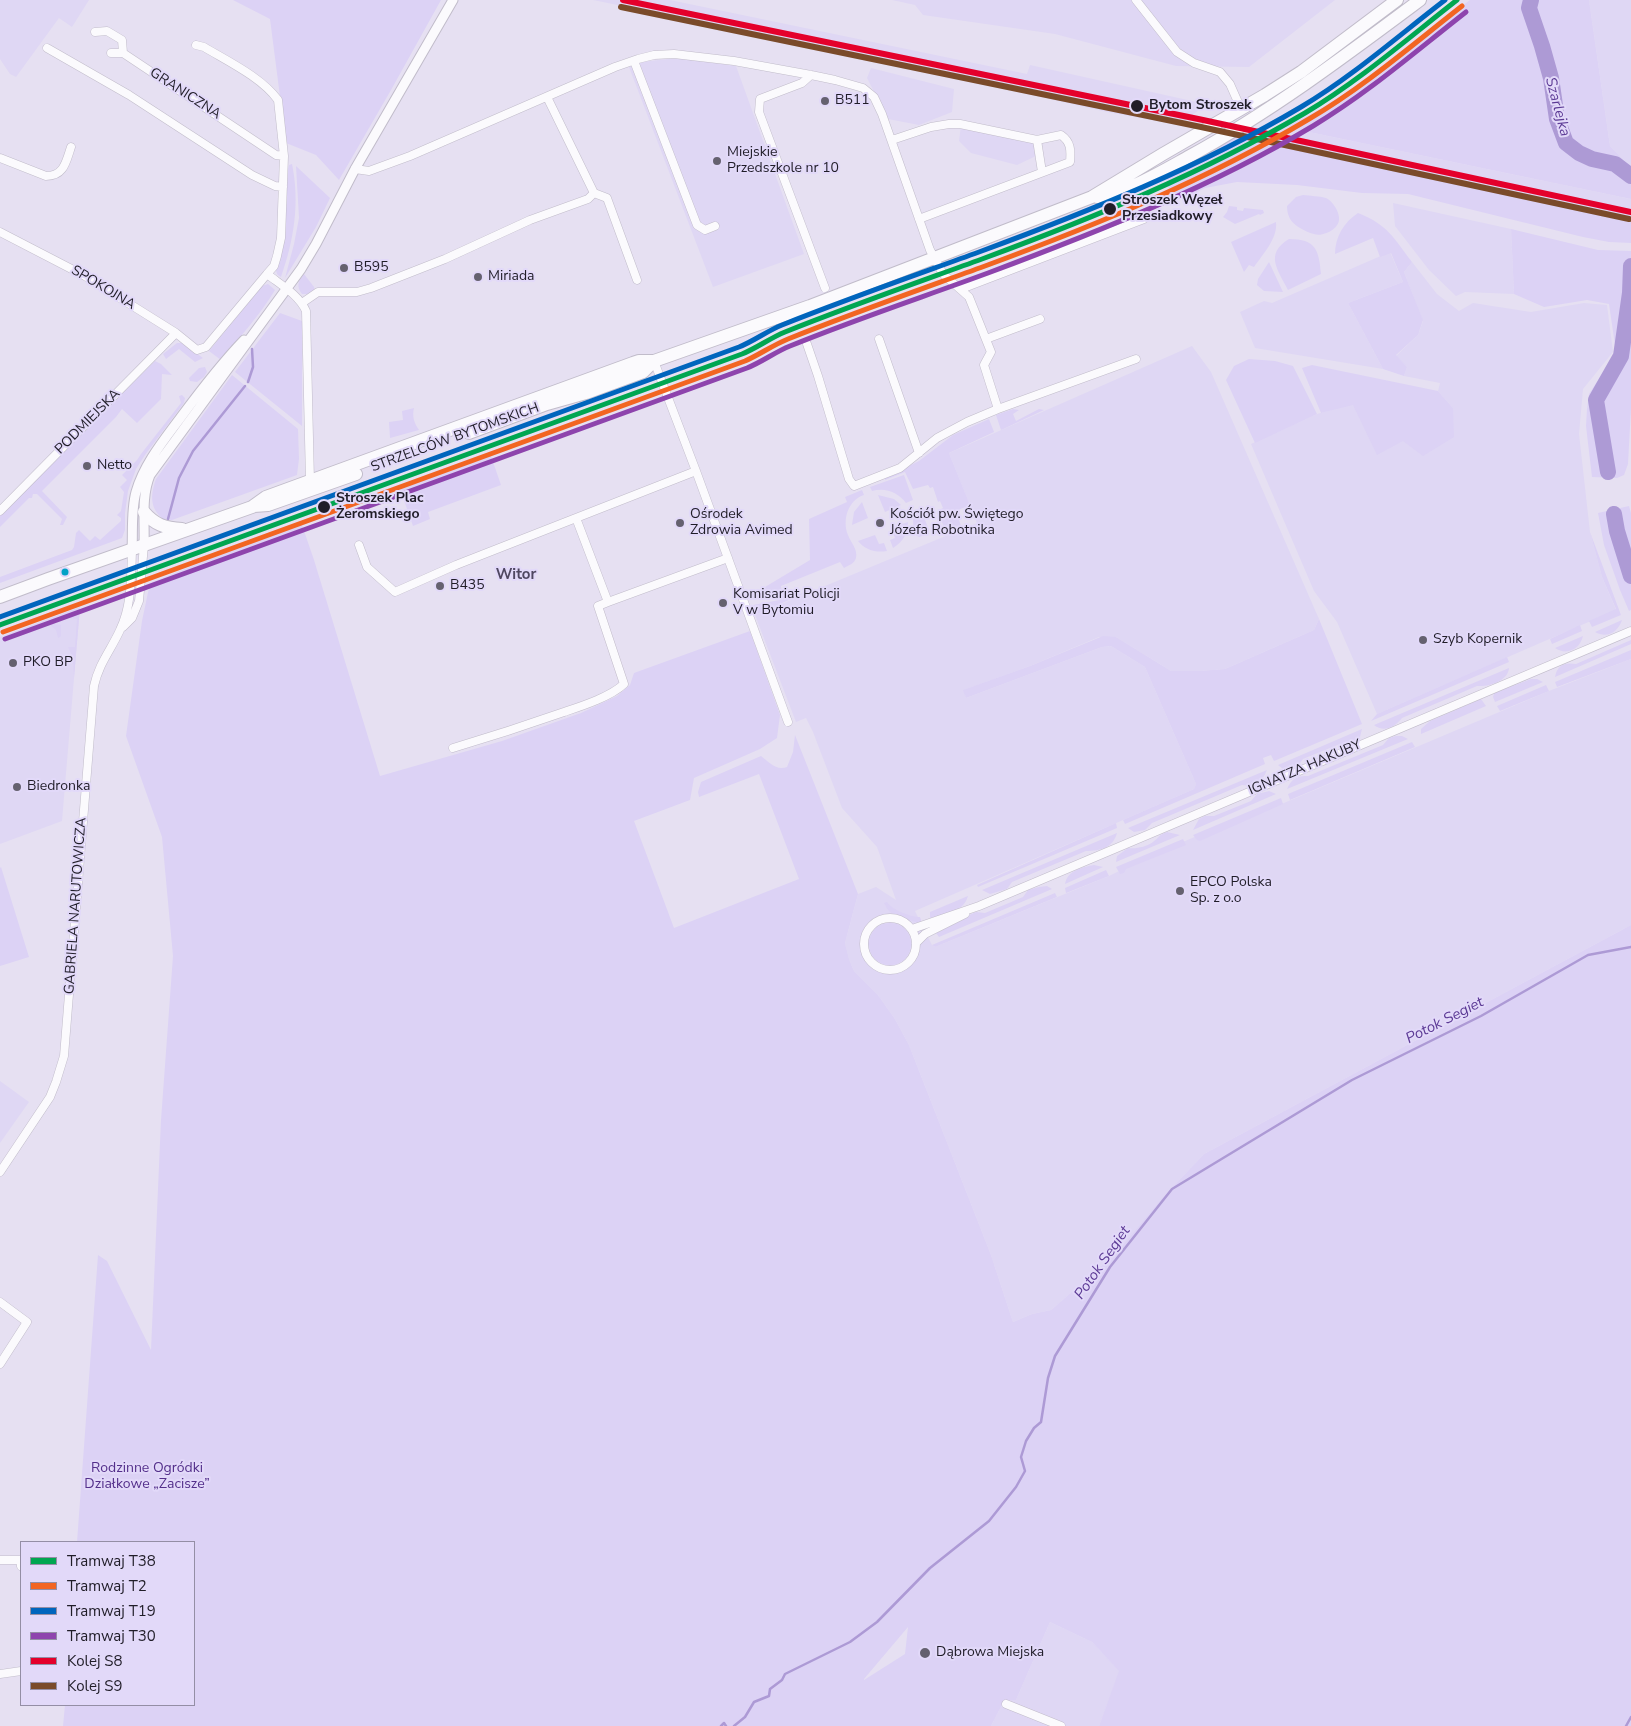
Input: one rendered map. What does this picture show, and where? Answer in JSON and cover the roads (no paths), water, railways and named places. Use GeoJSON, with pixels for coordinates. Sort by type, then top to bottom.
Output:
{"type":"FeatureCollection","features":[{"type":"Feature","properties":{"kind":"highway","name":"STRZELCÓW BYTOMSKICH"},"geometry":{"type":"LineString","coordinates":[[48,579],[187,530],[252,506],[266,497],[639,361],[654,361],[810,306],[1092,197],[1301,72],[1397,0]]}},
{"type":"Feature","properties":{"kind":"highway"},"geometry":{"type":"LineString","coordinates":[[1092,197],[1112,194],[1127,188],[1212,144],[1274,106],[1420,0]]}},
{"type":"Feature","properties":{"kind":"highway","name":"STRZELCÓW BYTOMSKICH"},"geometry":{"type":"LineString","coordinates":[[252,506],[268,506],[547,404],[625,379],[643,372],[654,361]]}},
{"type":"Feature","properties":{"kind":"highway"},"geometry":{"type":"LineString","coordinates":[[144,512],[151,520],[162,527],[187,530]]}},
{"type":"Feature","properties":{"kind":"highway"},"geometry":{"type":"LineString","coordinates":[[0,589],[29,578],[48,579]]}},
{"type":"Feature","properties":{"kind":"highway"},"geometry":{"type":"LineString","coordinates":[[0,597],[48,579]]}},
{"type":"Feature","properties":{"kind":"street"},"geometry":{"type":"LineString","coordinates":[[144,545],[146,486],[150,475],[236,359],[316,244],[355,169],[453,0]]}},
{"type":"Feature","properties":{"kind":"street"},"geometry":{"type":"LineString","coordinates":[[1136,0],[1177,52],[1194,63],[1220,72],[1230,84],[1241,109]]}},
{"type":"Feature","properties":{"kind":"street","name":"GRANICZNA"},"geometry":{"type":"LineString","coordinates":[[95,32],[107,30],[122,40],[123,53],[276,155],[284,156]]}},
{"type":"Feature","properties":{"kind":"street"},"geometry":{"type":"LineString","coordinates":[[196,45],[204,47],[269,89],[278,100],[284,156],[281,238],[278,256],[274,266],[267,274],[302,304],[307,318],[310,481]]}},
{"type":"Feature","properties":{"kind":"street"},"geometry":{"type":"LineString","coordinates":[[47,48],[129,95],[252,175],[274,186],[283,187]]}},
{"type":"Feature","properties":{"kind":"street"},"geometry":{"type":"LineString","coordinates":[[112,53],[123,53]]}},
{"type":"Feature","properties":{"kind":"street"},"geometry":{"type":"LineString","coordinates":[[355,169],[368,172],[634,60],[654,56],[674,54],[734,61],[812,75],[863,88],[874,97],[882,114],[934,259],[944,274],[969,296],[991,352],[984,365],[998,408]]}},
{"type":"Feature","properties":{"kind":"street"},"geometry":{"type":"LineString","coordinates":[[634,60],[696,225],[705,230],[715,226]]}},
{"type":"Feature","properties":{"kind":"street"},"geometry":{"type":"LineString","coordinates":[[812,75],[802,83],[760,99],[759,112],[825,288]]}},
{"type":"Feature","properties":{"kind":"street"},"geometry":{"type":"LineString","coordinates":[[547,97],[594,194],[607,198],[637,280]]}},
{"type":"Feature","properties":{"kind":"street"},"geometry":{"type":"LineString","coordinates":[[892,140],[931,127],[954,124],[1037,140],[1061,135],[1068,140],[1071,150],[1070,162],[919,219]]}},
{"type":"Feature","properties":{"kind":"street"},"geometry":{"type":"LineString","coordinates":[[1037,140],[1042,172]]}},
{"type":"Feature","properties":{"kind":"street"},"geometry":{"type":"LineString","coordinates":[[0,158],[46,176],[54,176],[60,174],[71,148]]}},
{"type":"Feature","properties":{"kind":"street"},"geometry":{"type":"LineString","coordinates":[[302,304],[318,292],[357,292],[387,282],[445,259],[530,220],[588,199],[594,194]]}},
{"type":"Feature","properties":{"kind":"street"},"geometry":{"type":"LineString","coordinates":[[961,289],[1144,219]]}},
{"type":"Feature","properties":{"kind":"street","name":"SPOKOJNA"},"geometry":{"type":"LineString","coordinates":[[0,232],[86,276],[176,333],[197,350],[206,347],[267,274]]}},
{"type":"Feature","properties":{"kind":"street"},"geometry":{"type":"LineString","coordinates":[[986,339],[1040,319]]}},
{"type":"Feature","properties":{"kind":"street"},"geometry":{"type":"LineString","coordinates":[[132,550],[135,495],[147,467],[214,373],[262,321]]}},
{"type":"Feature","properties":{"kind":"street","name":"PODMIEJSKA"},"geometry":{"type":"LineString","coordinates":[[0,510],[176,333]]}},
{"type":"Feature","properties":{"kind":"street"},"geometry":{"type":"LineString","coordinates":[[879,339],[919,453]]}},
{"type":"Feature","properties":{"kind":"street"},"geometry":{"type":"LineString","coordinates":[[807,344],[849,479],[854,486],[900,468],[938,438],[998,408],[1136,359]]}},
{"type":"Feature","properties":{"kind":"street"},"geometry":{"type":"LineString","coordinates":[[654,361],[788,722]]}},
{"type":"Feature","properties":{"kind":"street"},"geometry":{"type":"LineString","coordinates":[[359,545],[367,568],[395,592],[456,565],[696,470]]}},
{"type":"Feature","properties":{"kind":"street"},"geometry":{"type":"LineString","coordinates":[[576,518],[608,602]]}},
{"type":"Feature","properties":{"kind":"street","name":"GABRIELA NARUTOWICZA"},"geometry":{"type":"LineString","coordinates":[[120,630],[132,618],[139,600],[144,545]]}},
{"type":"Feature","properties":{"kind":"street","name":"GABRIELA NARUTOWICZA"},"geometry":{"type":"LineString","coordinates":[[0,1172],[50,1097],[64,1056],[94,686],[101,663],[120,630],[130,601],[132,550]]}},
{"type":"Feature","properties":{"kind":"street"},"geometry":{"type":"LineString","coordinates":[[453,748],[582,706],[618,690],[624,684],[598,606],[728,558]]}},
{"type":"Feature","properties":{"kind":"street","name":"IGNATZA HAKUBY"},"geometry":{"type":"LineString","coordinates":[[912,929],[980,906],[1631,631]]}},
{"type":"Feature","properties":{"kind":"street","name":"IGNATZA HAKUBY"},"geometry":{"type":"LineString","coordinates":[[916,942],[926,934],[980,906]]}},
{"type":"Feature","properties":{"kind":"street"},"geometry":{"type":"LineString","coordinates":[[888,917],[895,918],[912,929],[916,942],[913,957],[906,965],[897,969],[887,970],[877,967],[865,952],[864,936],[877,921],[888,917]]}},
{"type":"Feature","properties":{"kind":"street"},"geometry":{"type":"LineString","coordinates":[[0,1302],[28,1322],[0,1364]]}},
{"type":"Feature","properties":{"kind":"street"},"geometry":{"type":"LineString","coordinates":[[0,1560],[20,1560]]}},
{"type":"Feature","properties":{"kind":"street"},"geometry":{"type":"LineString","coordinates":[[0,1674],[20,1671]]}},
{"type":"Feature","properties":{"kind":"street"},"geometry":{"type":"LineString","coordinates":[[1006,1704],[1061,1726]]}},
{"type":"Feature","properties":{"kind":"waterway","name":"Szarlejka"},"geometry":{"type":"LineString","coordinates":[[1531,0],[1529,8],[1551,78],[1557,119],[1566,143],[1579,153],[1592,159],[1615,164],[1631,176]]}},
{"type":"Feature","properties":{"kind":"waterway","name":"Szarlejka"},"geometry":{"type":"LineString","coordinates":[[1608,472],[1596,400],[1621,356],[1630,293],[1631,266]]}},
{"type":"Feature","properties":{"kind":"waterway"},"geometry":{"type":"LineString","coordinates":[[248,382],[253,367],[252,349]]}},
{"type":"Feature","properties":{"kind":"waterway"},"geometry":{"type":"LineString","coordinates":[[168,519],[179,478],[193,451],[245,386]]}},
{"type":"Feature","properties":{"kind":"waterway","name":"Szarlejka"},"geometry":{"type":"LineString","coordinates":[[1614,514],[1617,531],[1631,576]]}},
{"type":"Feature","properties":{"kind":"waterway","name":"Potok Segiet"},"geometry":{"type":"LineString","coordinates":[[734,1726],[745,1717],[754,1702],[769,1696],[770,1689],[782,1680],[785,1674],[850,1642],[877,1622],[930,1568],[989,1521],[1016,1487],[1025,1471],[1021,1457],[1026,1441],[1034,1428],[1041,1422],[1048,1378],[1055,1356],[1110,1267],[1172,1189],[1352,1080],[1481,1016],[1588,955],[1631,947]]}},
{"type":"Feature","properties":{"kind":"waterway","name":"Szarlejka"},"geometry":{"type":"LineString","coordinates":[[1626,1726],[1631,1717]]}},
{"type":"Feature","properties":{"kind":"waterway","name":"Potok Segiet"},"geometry":{"type":"LineString","coordinates":[[721,1726],[724,1723],[726,1726]]}},
{"type":"Feature","properties":{"kind":"tram line","name":"T19"},"geometry":{"type":"LineString","coordinates":[[0,617],[739,347],[782,325],[1021,236],[1144,187],[1224,149],[1301,107],[1357,69],[1445,0]]}},
{"type":"Feature","properties":{"kind":"tram line","name":"T38"},"geometry":{"type":"LineString","coordinates":[[0,625],[742,354],[785,332],[1106,211],[1227,155],[1325,101],[1457,0]]}},
{"type":"Feature","properties":{"kind":"tram line","name":"T2"},"geometry":{"type":"LineString","coordinates":[[3,632],[745,361],[788,339],[1109,218],[1231,162],[1329,107],[1387,65],[1462,6]]}},
{"type":"Feature","properties":{"kind":"tram line","name":"T30"},"geometry":{"type":"LineString","coordinates":[[5,639],[747,368],[784,348],[1030,257],[1154,207],[1235,169],[1313,126],[1372,86],[1466,12]]}},
{"type":"Feature","properties":{"kind":"rail line","name":"S8"},"geometry":{"type":"LineString","coordinates":[[623,0],[1203,120],[1631,212]]}},
{"type":"Feature","properties":{"kind":"rail line","name":"S9"},"geometry":{"type":"LineString","coordinates":[[621,7],[1201,127],[1629,219]]}},
{"type":"Feature","properties":{"kind":"place","name":"B511"},"geometry":{"type":"Point","coordinates":[825,101]}},
{"type":"Feature","properties":{"kind":"place","name":"Bytom Stroszek"},"geometry":{"type":"Point","coordinates":[1137,106]}},
{"type":"Feature","properties":{"kind":"place","name":"Miejskie Przedszkole nr 10"},"geometry":{"type":"Point","coordinates":[717,161]}},
{"type":"Feature","properties":{"kind":"place","name":"Stroszek Węzeł Przesiadkowy"},"geometry":{"type":"Point","coordinates":[1110,209]}},
{"type":"Feature","properties":{"kind":"place","name":"B595"},"geometry":{"type":"Point","coordinates":[344,268]}},
{"type":"Feature","properties":{"kind":"place","name":"Miriada"},"geometry":{"type":"Point","coordinates":[478,277]}},
{"type":"Feature","properties":{"kind":"place","name":"Netto"},"geometry":{"type":"Point","coordinates":[87,466]}},
{"type":"Feature","properties":{"kind":"place","name":"Stroszek Plac Żeromskiego"},"geometry":{"type":"Point","coordinates":[324,507]}},
{"type":"Feature","properties":{"kind":"place","name":"Ośrodek Zdrowia Avimed"},"geometry":{"type":"Point","coordinates":[680,523]}},
{"type":"Feature","properties":{"kind":"place","name":"Kościół pw. Świętego Józefa Robotnika"},"geometry":{"type":"Point","coordinates":[880,523]}},
{"type":"Feature","properties":{"kind":"place","name":"B435"},"geometry":{"type":"Point","coordinates":[440,586]}},
{"type":"Feature","properties":{"kind":"place","name":"Komisariat Policji V w Bytomiu"},"geometry":{"type":"Point","coordinates":[723,603]}},
{"type":"Feature","properties":{"kind":"place","name":"Szyb Kopernik"},"geometry":{"type":"Point","coordinates":[1423,640]}},
{"type":"Feature","properties":{"kind":"place","name":"PKO BP"},"geometry":{"type":"Point","coordinates":[13,663]}},
{"type":"Feature","properties":{"kind":"place","name":"Biedronka"},"geometry":{"type":"Point","coordinates":[17,787]}},
{"type":"Feature","properties":{"kind":"place","name":"EPCO Polska Sp. z o.o"},"geometry":{"type":"Point","coordinates":[1180,891]}},
{"type":"Feature","properties":{"kind":"place","name":"Dąbrowa Miejska"},"geometry":{"type":"Point","coordinates":[925,1653]}},
{"type":"Feature","properties":{"kind":"district","name":"Witor"},"geometry":{"type":"Point","coordinates":[516,575]}},
{"type":"Feature","properties":{"kind":"park label","name":"Rodzinne Ogródki Działkowe „Zacisze”"},"geometry":{"type":"Point","coordinates":[147,1478]}}]}
